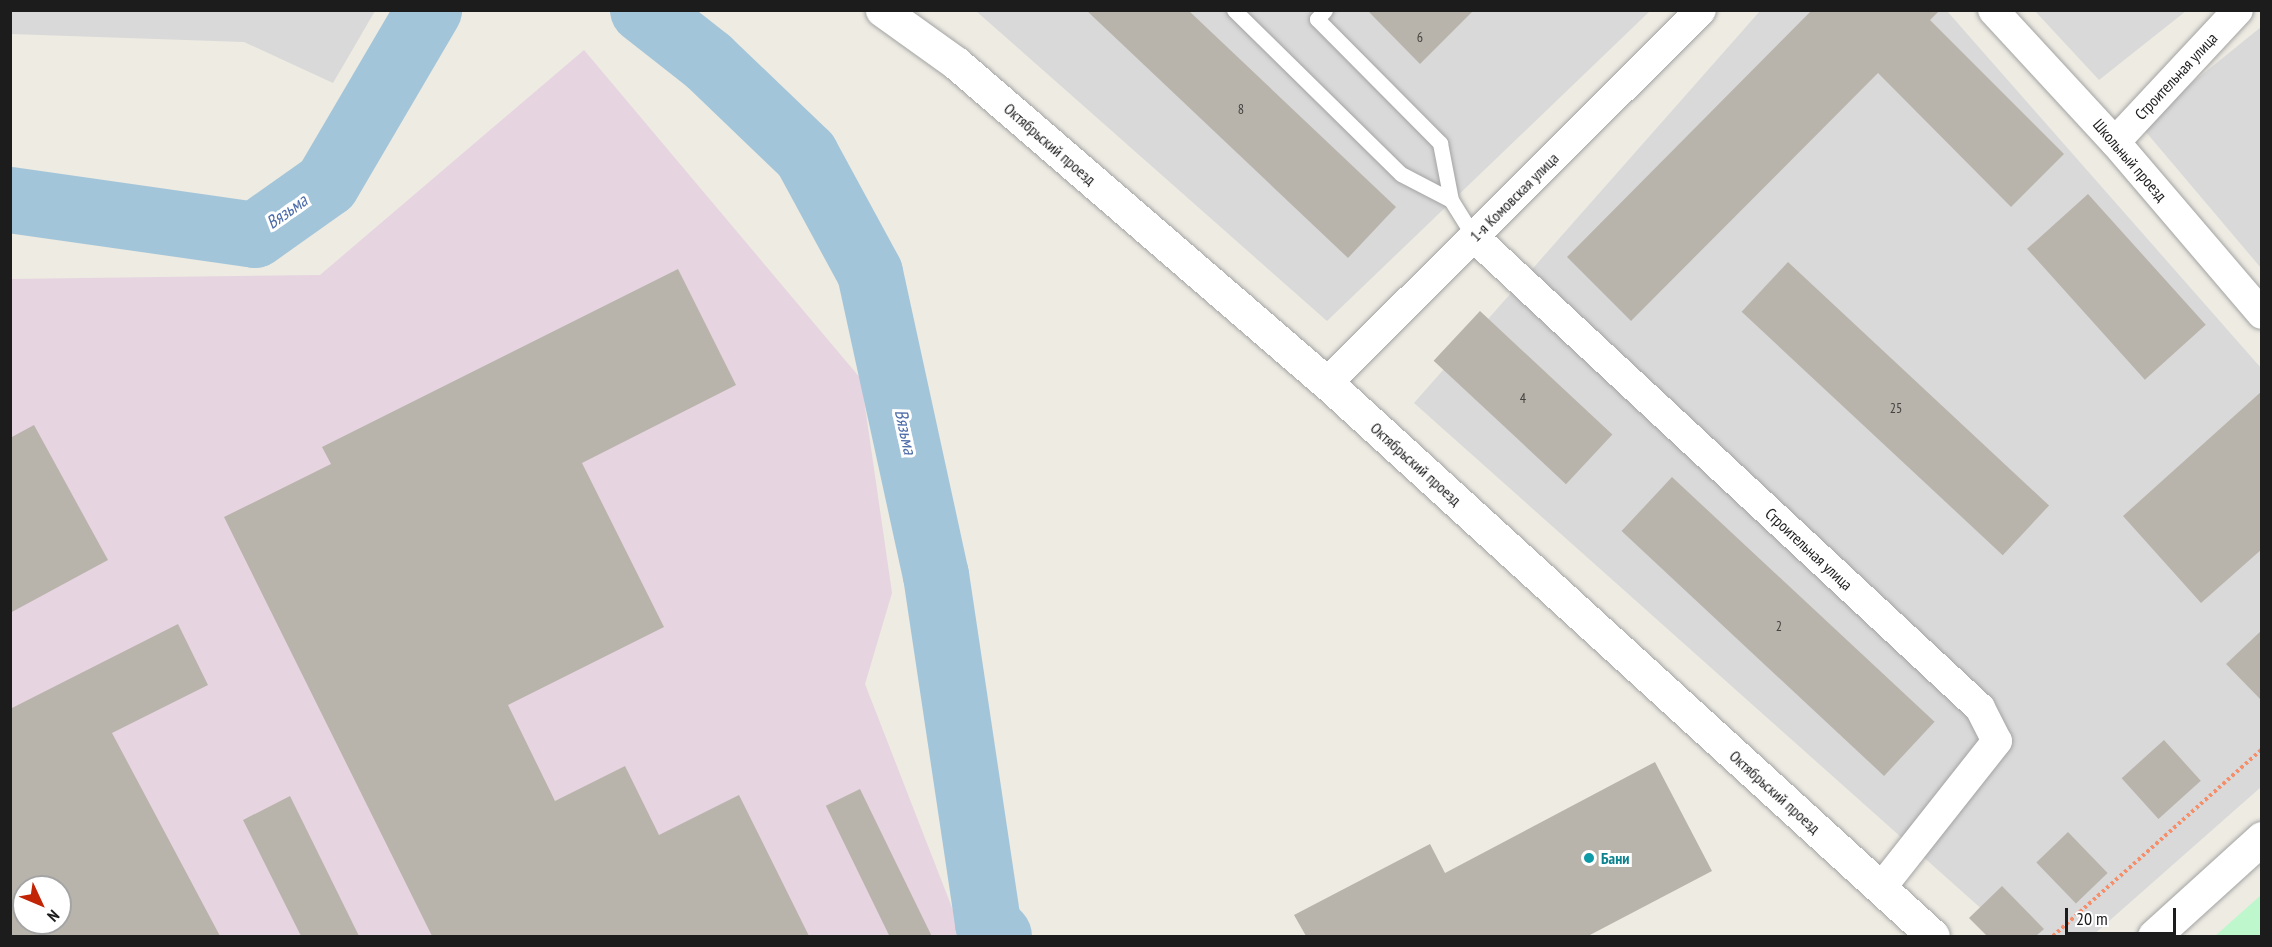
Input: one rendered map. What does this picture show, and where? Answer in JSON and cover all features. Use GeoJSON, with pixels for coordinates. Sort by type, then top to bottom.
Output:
{"type":"FeatureCollection","features":[{"type":"Feature","properties":{"kind":"street","name":"Октябрьский проезд"},"geometry":{"type":"LineString","coordinates":[[882,10],[956,63],[1327,383],[1933,936]]}},
{"type":"Feature","properties":{"kind":"street","name":"1-я Комовская улица"},"geometry":{"type":"LineString","coordinates":[[1327,383],[1701,10]]}},
{"type":"Feature","properties":{"kind":"street","name":"Школьный проезд"},"geometry":{"type":"LineString","coordinates":[[1993,10],[2115,142],[2262,314]]}},
{"type":"Feature","properties":{"kind":"street","name":"Строительная улица"},"geometry":{"type":"LineString","coordinates":[[2115,142],[2238,10]]}},
{"type":"Feature","properties":{"kind":"street","name":"Строительная улица"},"geometry":{"type":"LineString","coordinates":[[1474,237],[1980,708],[1997,741],[1881,888]]}},
{"type":"Feature","properties":{"kind":"street"},"geometry":{"type":"LineString","coordinates":[[2154,936],[2262,838]]}},
{"type":"Feature","properties":{"kind":"lane"},"geometry":{"type":"LineString","coordinates":[[1234,10],[1401,174],[1451,200]]}},
{"type":"Feature","properties":{"kind":"lane"},"geometry":{"type":"LineString","coordinates":[[1325,10],[1317,19],[1440,143],[1451,200],[1474,237]]}},
{"type":"Feature","properties":{"kind":"path"},"geometry":{"type":"LineString","coordinates":[[2053,936],[2262,749]]}},
{"type":"Feature","properties":{"kind":"shaded area"},"geometry":{"type":"Polygon","coordinates":[[[11,10],[375,11],[333,83],[244,42],[11,34],[11,10]]]}},
{"type":"Feature","properties":{"kind":"shaded area"},"geometry":{"type":"Polygon","coordinates":[[[976,11],[1650,11],[1327,321],[976,11]]]}},
{"type":"Feature","properties":{"kind":"shaded area"},"geometry":{"type":"Polygon","coordinates":[[[1760,11],[1947,11],[2261,368],[2261,787],[2092,936],[2012,936],[1414,403],[1760,11]]]}},
{"type":"Feature","properties":{"kind":"shaded area"},"geometry":{"type":"Polygon","coordinates":[[[2035,11],[2186,11],[2099,80],[2035,11]]]}},
{"type":"Feature","properties":{"kind":"shaded area"},"geometry":{"type":"Polygon","coordinates":[[[2261,27],[2261,268],[2140,125],[2261,27]]]}},
{"type":"Feature","properties":{"kind":"shaded area"},"geometry":{"type":"Polygon","coordinates":[[[584,50],[861,379],[892,593],[865,684],[963,936],[11,936],[11,279],[320,275],[584,50]]]}},
{"type":"Feature","properties":{"kind":"green space"},"geometry":{"type":"Polygon","coordinates":[[[2261,895],[2261,936],[2215,936],[2261,895]]]}},
{"type":"Feature","properties":{"kind":"building"},"geometry":{"type":"Polygon","coordinates":[[[1086,10],[1188,10],[1396,207],[1348,258],[1086,10]]]}},
{"type":"Feature","properties":{"kind":"building"},"geometry":{"type":"Polygon","coordinates":[[[1367,10],[1474,10],[1420,64],[1367,10]]]}},
{"type":"Feature","properties":{"kind":"building"},"geometry":{"type":"Polygon","coordinates":[[[1812,10],[1940,10],[1930,20],[2064,154],[2011,207],[1878,73],[1631,321],[1567,257],[1812,10]]]}},
{"type":"Feature","properties":{"kind":"building"},"geometry":{"type":"Polygon","coordinates":[[[2088,194],[2206,325],[2145,380],[2027,249],[2088,194]]]}},
{"type":"Feature","properties":{"kind":"building"},"geometry":{"type":"Polygon","coordinates":[[[1788,262],[2049,505],[2003,555],[1742,312],[1788,262]]]}},
{"type":"Feature","properties":{"kind":"building"},"geometry":{"type":"Polygon","coordinates":[[[678,269],[736,385],[582,463],[664,627],[508,705],[555,801],[625,766],[659,835],[739,795],[809,936],[432,936],[224,517],[331,464],[322,447],[678,269]]]}},
{"type":"Feature","properties":{"kind":"building"},"geometry":{"type":"Polygon","coordinates":[[[1480,311],[1612,434],[1566,484],[1434,361],[1480,311]]]}},
{"type":"Feature","properties":{"kind":"building"},"geometry":{"type":"Polygon","coordinates":[[[2262,391],[2262,549],[2201,603],[2123,516],[2262,391]]]}},
{"type":"Feature","properties":{"kind":"building"},"geometry":{"type":"Polygon","coordinates":[[[34,425],[108,560],[10,613],[10,438],[34,425]]]}},
{"type":"Feature","properties":{"kind":"building"},"geometry":{"type":"Polygon","coordinates":[[[1672,477],[1935,722],[1884,776],[1622,531],[1672,477]]]}},
{"type":"Feature","properties":{"kind":"building"},"geometry":{"type":"Polygon","coordinates":[[[178,624],[208,685],[112,733],[220,936],[10,936],[10,709],[178,624]]]}},
{"type":"Feature","properties":{"kind":"building"},"geometry":{"type":"Polygon","coordinates":[[[2262,630],[2262,701],[2226,664],[2262,630]]]}},
{"type":"Feature","properties":{"kind":"building"},"geometry":{"type":"Polygon","coordinates":[[[2164,740],[2201,781],[2158,819],[2122,778],[2164,740]]]}},
{"type":"Feature","properties":{"kind":"building","name":"Бани"},"geometry":{"type":"Polygon","coordinates":[[[1655,762],[1712,871],[1588,936],[1306,936],[1294,915],[1430,844],[1445,873],[1655,762]]]}},
{"type":"Feature","properties":{"kind":"building"},"geometry":{"type":"Polygon","coordinates":[[[860,789],[932,936],[889,936],[826,806],[860,789]]]}},
{"type":"Feature","properties":{"kind":"building"},"geometry":{"type":"Polygon","coordinates":[[[290,796],[359,936],[301,936],[243,820],[290,796]]]}},
{"type":"Feature","properties":{"kind":"building"},"geometry":{"type":"Polygon","coordinates":[[[2068,832],[2108,873],[2076,904],[2036,863],[2068,832]]]}},
{"type":"Feature","properties":{"kind":"building"},"geometry":{"type":"Polygon","coordinates":[[[2002,886],[2044,929],[2036,936],[1987,936],[1969,918],[2002,886]]]}},
{"type":"Feature","properties":{"kind":"waterway","name":"Вязьма"},"geometry":{"type":"LineString","coordinates":[[10,200],[255,235],[327,184],[429,10]]}},
{"type":"Feature","properties":{"kind":"waterway","name":"Вязьма"},"geometry":{"type":"LineString","coordinates":[[643,10],[708,61],[806,155],[870,273],[936,575],[988,924],[999,936]]}},
{"type":"Feature","properties":{"kind":"place","name":"Бани"},"geometry":{"type":"Point","coordinates":[1589,858]}}]}
